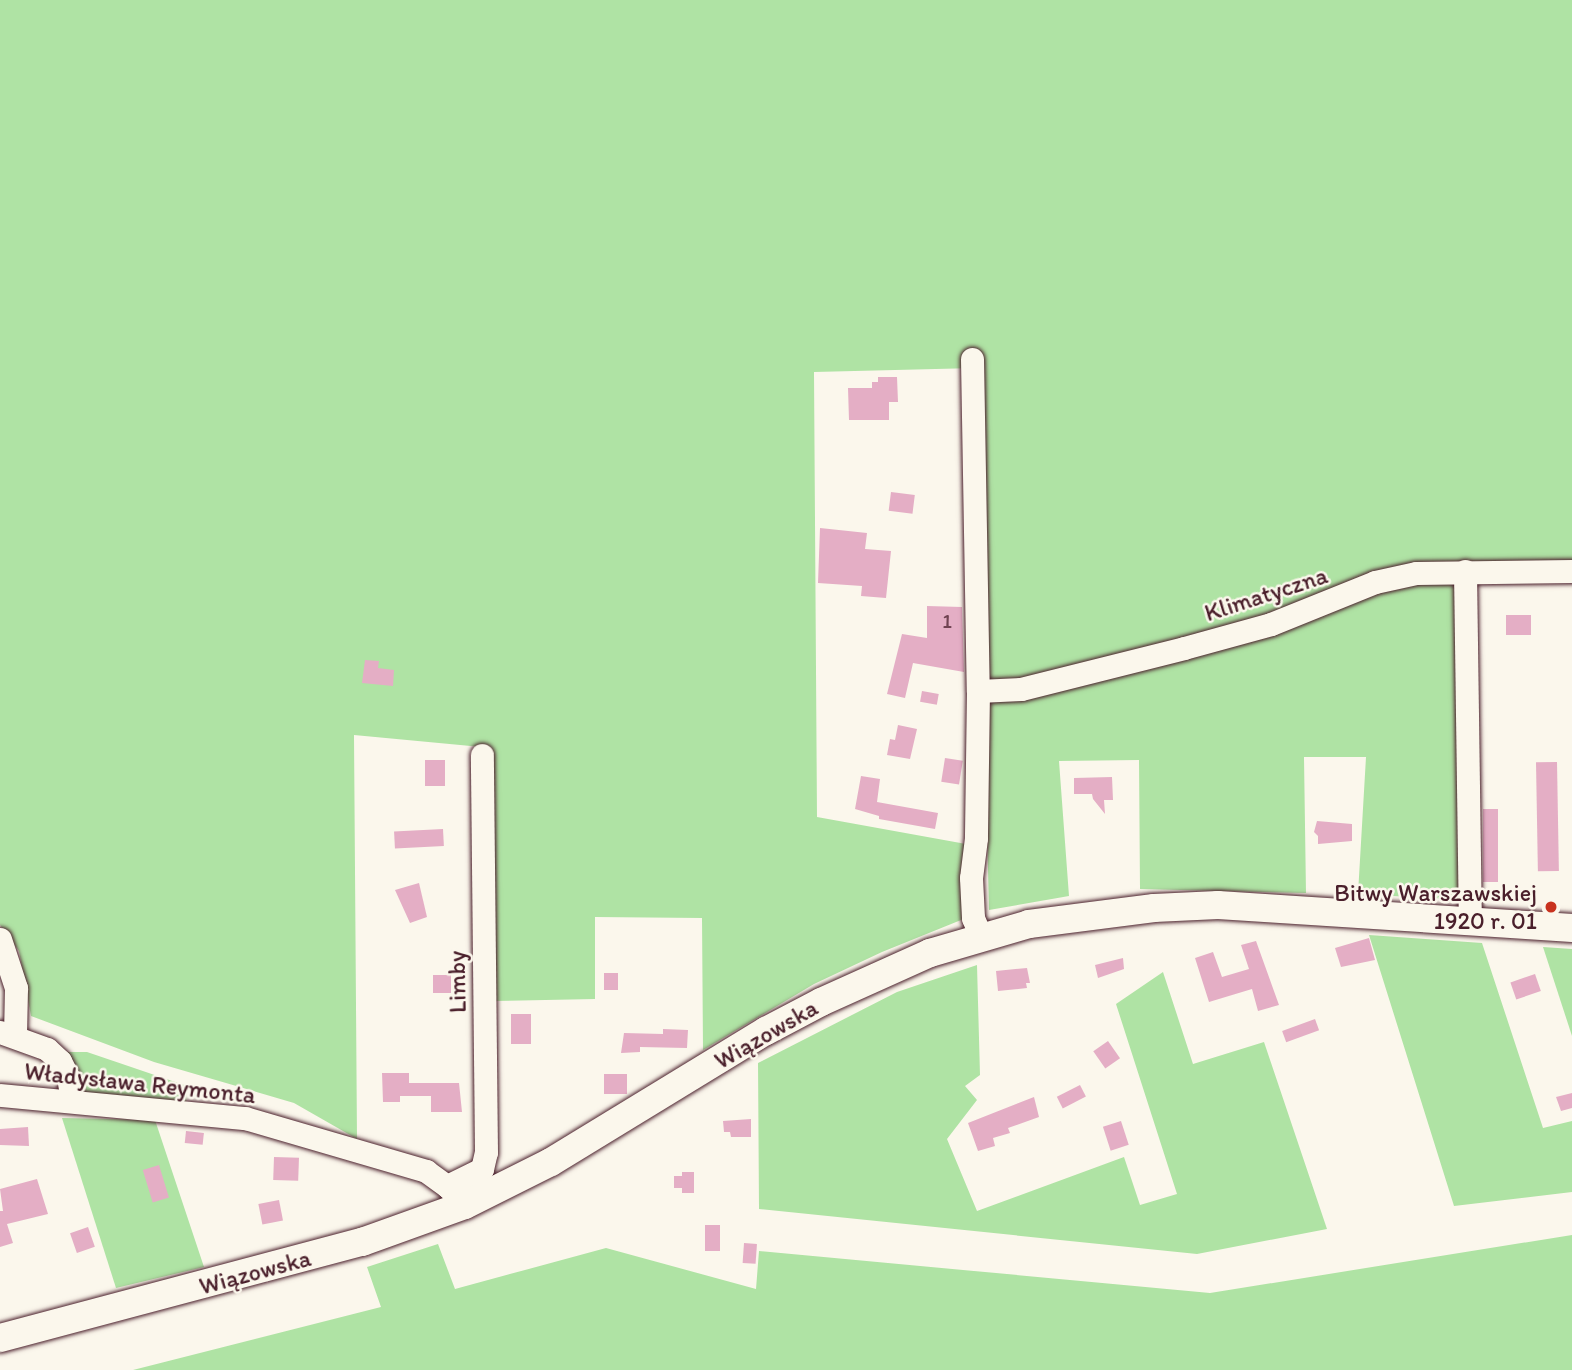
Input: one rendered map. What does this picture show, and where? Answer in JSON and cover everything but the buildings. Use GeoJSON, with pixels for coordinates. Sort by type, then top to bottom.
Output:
{"type":"FeatureCollection","features":[{"type":"Feature","properties":{"kind":"main road","name":"Wiązowska"},"geometry":{"type":"LineString","coordinates":[[0,1338],[362,1242],[456,1195],[551,1162],[766,1031],[821,1002],[930,953],[1029,924],[1082,915],[1218,905],[1572,928]]}},
{"type":"Feature","properties":{"kind":"street"},"geometry":{"type":"LineString","coordinates":[[972,359],[978,691],[976,838],[971,878],[973,918],[981,937]]}},
{"type":"Feature","properties":{"kind":"street","name":"Klimatyczna"},"geometry":{"type":"LineString","coordinates":[[978,691],[1021,689],[1271,624],[1375,582],[1416,573],[1572,570]]}},
{"type":"Feature","properties":{"kind":"street"},"geometry":{"type":"LineString","coordinates":[[1465,571],[1469,920]]}},
{"type":"Feature","properties":{"kind":"street","name":"Limby"},"geometry":{"type":"LineString","coordinates":[[456,1195],[482,1169],[486,1152],[482,755]]}},
{"type":"Feature","properties":{"kind":"street"},"geometry":{"type":"LineString","coordinates":[[0,939],[16,988],[7,1034],[47,1048],[60,1061],[68,1077],[72,1100]]}},
{"type":"Feature","properties":{"kind":"street","name":"Władysława Reymonta"},"geometry":{"type":"LineString","coordinates":[[0,1095],[245,1118],[426,1171],[456,1195]]}},
{"type":"Feature","properties":{"kind":"green space"},"geometry":{"type":"Polygon","coordinates":[[[0,0],[1572,0],[1572,564],[1454,564],[1462,900],[1358,894],[1366,757],[1304,757],[1306,893],[1140,889],[1139,760],[1059,761],[1069,896],[989,910],[976,368],[814,372],[817,817],[966,844],[966,918],[882,952],[814,984],[703,1050],[702,918],[595,917],[595,999],[492,1001],[492,748],[354,735],[357,1139],[294,1103],[154,1062],[31,1016],[19,951],[0,925],[0,0]]]}},
{"type":"Feature","properties":{"kind":"green space"},"geometry":{"type":"Polygon","coordinates":[[[1369,935],[1482,943],[1543,1128],[1572,1121],[1572,1192],[1454,1206],[1369,935]]]}},
{"type":"Feature","properties":{"kind":"green space"},"geometry":{"type":"Polygon","coordinates":[[[1543,947],[1572,949],[1572,1036],[1543,947]]]}},
{"type":"Feature","properties":{"kind":"green space"},"geometry":{"type":"Polygon","coordinates":[[[977,965],[980,1075],[965,1086],[977,1100],[947,1139],[977,1211],[1124,1157],[1140,1205],[1177,1194],[1116,1004],[1163,972],[1193,1064],[1264,1042],[1327,1229],[1197,1254],[759,1209],[758,1063],[897,992],[977,965]]]}},
{"type":"Feature","properties":{"kind":"green space"},"geometry":{"type":"Polygon","coordinates":[[[66,1052],[87,1052],[187,1086],[186,1104],[81,1093],[66,1052]]]}},
{"type":"Feature","properties":{"kind":"green space"},"geometry":{"type":"Polygon","coordinates":[[[62,1118],[155,1120],[204,1267],[116,1288],[62,1118]]]}},
{"type":"Feature","properties":{"kind":"green space"},"geometry":{"type":"Polygon","coordinates":[[[1572,1235],[1572,1370],[133,1370],[381,1307],[367,1267],[438,1244],[455,1289],[606,1248],[756,1289],[759,1251],[1210,1293],[1572,1235]]]}},
{"type":"Feature","properties":{"kind":"place","name":"Bitwy Warszawskiej 1920 r. 01"},"geometry":{"type":"Point","coordinates":[1551,907]}}]}
